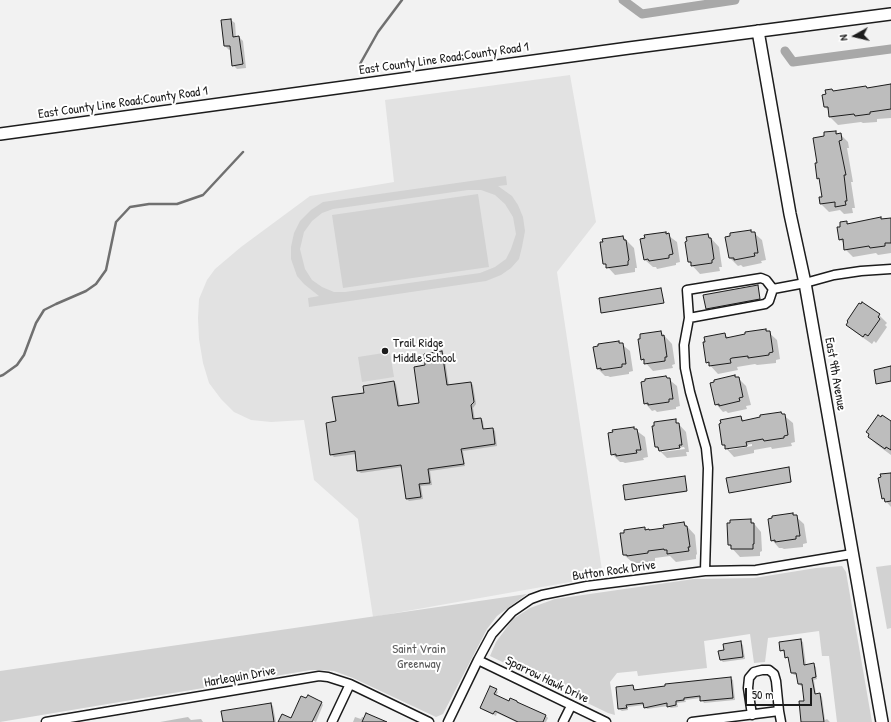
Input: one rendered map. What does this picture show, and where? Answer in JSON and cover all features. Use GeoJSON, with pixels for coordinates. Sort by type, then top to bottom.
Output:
{"type":"FeatureCollection","features":[{"type":"Feature","properties":{"kind":"main road","name":"East County Line Road;County Road 1"},"geometry":{"type":"LineString","coordinates":[[0,134],[891,14]]}},
{"type":"Feature","properties":{"kind":"main road","name":"East 9th Avenue"},"geometry":{"type":"LineString","coordinates":[[758,32],[790,214],[805,283],[882,722]]}},
{"type":"Feature","properties":{"kind":"street"},"geometry":{"type":"LineString","coordinates":[[773,289],[841,274],[891,269]]}},
{"type":"Feature","properties":{"kind":"street"},"geometry":{"type":"LineString","coordinates":[[705,571],[708,468],[706,448],[685,368],[684,345],[689,318],[687,290],[761,278],[766,280],[773,289]]}},
{"type":"Feature","properties":{"kind":"street"},"geometry":{"type":"LineString","coordinates":[[689,318],[766,304],[773,289]]}},
{"type":"Feature","properties":{"kind":"street","name":"Button Rock Drive"},"geometry":{"type":"LineString","coordinates":[[448,722],[492,634],[499,625],[520,606],[542,594],[587,586],[705,571],[756,570],[852,554]]}},
{"type":"Feature","properties":{"kind":"street","name":"Sparrow Hawk Drive"},"geometry":{"type":"LineString","coordinates":[[478,660],[606,722]]}},
{"type":"Feature","properties":{"kind":"street"},"geometry":{"type":"LineString","coordinates":[[752,715],[748,691],[749,680],[752,673],[760,670],[769,670],[774,674],[776,682],[781,722]]}},
{"type":"Feature","properties":{"kind":"street","name":"Harlequin Drive"},"geometry":{"type":"LineString","coordinates":[[46,722],[310,677],[328,677],[350,684],[429,722]]}},
{"type":"Feature","properties":{"kind":"street"},"geometry":{"type":"LineString","coordinates":[[332,722],[350,684]]}},
{"type":"Feature","properties":{"kind":"street"},"geometry":{"type":"LineString","coordinates":[[563,722],[571,706]]}},
{"type":"Feature","properties":{"kind":"street"},"geometry":{"type":"LineString","coordinates":[[692,722],[780,711]]}},
{"type":"Feature","properties":{"kind":"shaded area","name":"Trail Ridge Middle School"},"geometry":{"type":"Polygon","coordinates":[[[570,75],[596,222],[557,272],[603,577],[373,617],[358,519],[314,480],[304,420],[271,422],[251,420],[234,412],[221,399],[209,383],[203,363],[199,339],[199,299],[207,280],[215,269],[241,247],[310,196],[394,182],[385,100],[570,75]]]}},
{"type":"Feature","properties":{"kind":"green space"},"geometry":{"type":"Polygon","coordinates":[[[506,176],[507,185],[498,186],[512,196],[523,217],[525,231],[519,259],[511,268],[501,275],[486,281],[309,307],[308,298],[319,296],[304,284],[297,276],[291,259],[291,247],[294,233],[300,221],[311,210],[323,202],[506,176]],[[468,190],[333,209],[322,213],[312,221],[304,232],[300,249],[305,269],[312,280],[322,287],[334,292],[345,292],[480,273],[495,267],[506,259],[511,249],[516,234],[513,217],[505,204],[495,195],[481,190],[468,190]]]}},
{"type":"Feature","properties":{"kind":"green space"},"geometry":{"type":"Polygon","coordinates":[[[478,194],[489,267],[343,288],[332,215],[478,194]]]}},
{"type":"Feature","properties":{"kind":"green space"},"geometry":{"type":"Polygon","coordinates":[[[390,352],[394,377],[362,382],[358,357],[390,352]]]}},
{"type":"Feature","properties":{"kind":"green space"},"geometry":{"type":"Polygon","coordinates":[[[891,565],[891,628],[887,629],[876,567],[891,565]]]}},
{"type":"Feature","properties":{"kind":"green space"},"geometry":{"type":"Polygon","coordinates":[[[842,566],[846,572],[872,722],[837,722],[829,656],[822,656],[819,631],[768,638],[765,662],[754,663],[750,634],[704,641],[707,668],[638,676],[637,671],[617,673],[610,682],[615,715],[490,656],[496,642],[513,619],[530,608],[555,599],[694,579],[754,578],[816,568],[842,566]]]}},
{"type":"Feature","properties":{"kind":"green space","name":"Saint Vrain Greenway"},"geometry":{"type":"Polygon","coordinates":[[[527,594],[497,616],[487,629],[443,714],[436,717],[353,678],[334,671],[311,670],[0,722],[0,671],[527,594]]]}},
{"type":"Feature","properties":{"kind":"building"},"geometry":{"type":"Polygon","coordinates":[[[231,19],[233,37],[239,36],[243,64],[232,66],[230,46],[224,46],[221,20],[231,19]]]}},
{"type":"Feature","properties":{"kind":"building"},"geometry":{"type":"Polygon","coordinates":[[[891,84],[891,109],[855,116],[854,114],[829,117],[828,107],[824,107],[822,95],[826,94],[825,90],[832,89],[833,91],[866,86],[867,88],[891,84]]]}},
{"type":"Feature","properties":{"kind":"building"},"geometry":{"type":"Polygon","coordinates":[[[836,131],[836,134],[841,133],[842,140],[839,141],[846,175],[844,175],[847,201],[845,201],[846,205],[835,207],[835,202],[820,204],[819,197],[822,197],[819,178],[817,179],[815,163],[817,163],[813,138],[824,136],[824,132],[836,131]]]}},
{"type":"Feature","properties":{"kind":"building"},"geometry":{"type":"Polygon","coordinates":[[[881,217],[881,219],[891,218],[891,243],[885,243],[885,246],[870,248],[869,246],[844,250],[843,239],[839,240],[837,227],[840,227],[840,222],[847,221],[847,224],[881,217]]]}},
{"type":"Feature","properties":{"kind":"building"},"geometry":{"type":"Polygon","coordinates":[[[751,230],[751,232],[755,232],[758,253],[754,253],[755,256],[734,260],[734,258],[729,258],[725,237],[730,236],[730,233],[751,230]]]}},
{"type":"Feature","properties":{"kind":"building"},"geometry":{"type":"Polygon","coordinates":[[[666,232],[666,234],[669,233],[673,254],[669,255],[669,258],[649,261],[648,259],[644,260],[640,239],[645,238],[644,235],[666,232]]]}},
{"type":"Feature","properties":{"kind":"building"},"geometry":{"type":"Polygon","coordinates":[[[708,234],[709,238],[711,238],[714,259],[712,260],[712,263],[691,266],[691,262],[688,262],[685,242],[687,241],[686,237],[708,234]]]}},
{"type":"Feature","properties":{"kind":"building"},"geometry":{"type":"Polygon","coordinates":[[[623,236],[624,240],[626,240],[629,260],[628,265],[606,268],[606,264],[603,264],[600,242],[603,242],[602,239],[623,236]]]}},
{"type":"Feature","properties":{"kind":"building"},"geometry":{"type":"Polygon","coordinates":[[[758,285],[760,299],[706,309],[703,295],[758,285]]]}},
{"type":"Feature","properties":{"kind":"building"},"geometry":{"type":"Polygon","coordinates":[[[661,288],[664,303],[601,313],[599,298],[661,288]]]}},
{"type":"Feature","properties":{"kind":"building"},"geometry":{"type":"Polygon","coordinates":[[[862,302],[880,314],[878,317],[880,319],[868,336],[865,334],[863,337],[846,325],[859,303],[861,304],[862,302]]]}},
{"type":"Feature","properties":{"kind":"building"},"geometry":{"type":"Polygon","coordinates":[[[766,329],[766,331],[770,331],[773,352],[769,353],[769,355],[748,358],[748,356],[732,358],[730,359],[731,363],[709,366],[709,362],[706,363],[703,342],[705,342],[704,337],[725,333],[726,338],[745,334],[745,332],[766,329]]]}},
{"type":"Feature","properties":{"kind":"building"},"geometry":{"type":"Polygon","coordinates":[[[661,331],[662,336],[664,335],[667,357],[665,357],[665,361],[644,364],[644,359],[641,360],[638,339],[640,339],[640,334],[661,331]]]}},
{"type":"Feature","properties":{"kind":"building"},"geometry":{"type":"Polygon","coordinates":[[[619,341],[619,343],[623,343],[626,364],[622,364],[622,367],[601,370],[601,368],[597,369],[593,347],[598,346],[598,344],[619,341]]]}},
{"type":"Feature","properties":{"kind":"building"},"geometry":{"type":"Polygon","coordinates":[[[442,351],[447,385],[471,382],[474,402],[471,405],[473,419],[481,418],[483,429],[493,428],[495,444],[461,449],[464,464],[428,469],[430,483],[419,484],[421,497],[406,499],[401,465],[357,471],[355,451],[330,455],[326,423],[336,421],[332,397],[364,393],[363,386],[394,381],[398,406],[419,403],[414,367],[425,365],[424,354],[442,351]]]}},
{"type":"Feature","properties":{"kind":"building"},"geometry":{"type":"Polygon","coordinates":[[[891,366],[891,381],[876,384],[874,370],[891,366]]]}},
{"type":"Feature","properties":{"kind":"building"},"geometry":{"type":"Polygon","coordinates":[[[735,375],[735,377],[739,377],[743,397],[739,398],[740,401],[719,406],[719,404],[715,405],[710,383],[714,382],[714,380],[735,375]]]}},
{"type":"Feature","properties":{"kind":"building"},"geometry":{"type":"Polygon","coordinates":[[[666,376],[667,378],[670,378],[673,399],[669,399],[669,402],[648,405],[648,403],[644,404],[641,382],[645,381],[645,379],[666,376]]]}},
{"type":"Feature","properties":{"kind":"building"},"geometry":{"type":"Polygon","coordinates":[[[781,412],[782,414],[785,414],[788,435],[784,436],[784,438],[764,441],[763,439],[746,442],[747,446],[725,449],[725,445],[722,445],[719,424],[721,423],[720,420],[741,416],[742,421],[760,417],[760,415],[781,412]]]}},
{"type":"Feature","properties":{"kind":"building"},"geometry":{"type":"Polygon","coordinates":[[[878,415],[881,417],[882,415],[891,421],[891,450],[886,447],[885,449],[868,437],[869,434],[866,432],[878,415]]]}},
{"type":"Feature","properties":{"kind":"building"},"geometry":{"type":"Polygon","coordinates":[[[676,419],[676,423],[679,423],[682,445],[679,445],[680,448],[659,451],[658,447],[655,447],[652,426],[654,426],[654,422],[676,419]]]}},
{"type":"Feature","properties":{"kind":"building"},"geometry":{"type":"Polygon","coordinates":[[[634,427],[634,429],[637,429],[641,450],[636,450],[637,453],[616,456],[616,454],[611,455],[608,433],[613,432],[612,430],[634,427]]]}},
{"type":"Feature","properties":{"kind":"building"},"geometry":{"type":"Polygon","coordinates":[[[789,467],[791,482],[729,493],[726,478],[789,467]]]}},
{"type":"Feature","properties":{"kind":"building"},"geometry":{"type":"Polygon","coordinates":[[[891,473],[891,501],[885,502],[884,498],[882,499],[878,478],[881,477],[880,474],[891,473]]]}},
{"type":"Feature","properties":{"kind":"building"},"geometry":{"type":"Polygon","coordinates":[[[685,476],[687,491],[625,500],[623,485],[685,476]]]}},
{"type":"Feature","properties":{"kind":"building"},"geometry":{"type":"Polygon","coordinates":[[[793,513],[793,515],[797,515],[800,536],[796,536],[796,539],[775,542],[775,540],[771,541],[768,519],[772,518],[772,516],[793,513]]]}},
{"type":"Feature","properties":{"kind":"building"},"geometry":{"type":"Polygon","coordinates":[[[751,519],[751,523],[754,523],[753,549],[731,549],[731,545],[728,545],[727,523],[730,523],[730,520],[751,519]]]}},
{"type":"Feature","properties":{"kind":"building"},"geometry":{"type":"Polygon","coordinates":[[[684,522],[685,526],[687,526],[690,547],[688,547],[689,551],[667,554],[667,550],[664,549],[648,551],[648,553],[627,556],[623,555],[620,533],[624,533],[624,530],[645,527],[645,530],[664,528],[663,525],[684,522]]]}},
{"type":"Feature","properties":{"kind":"building"},"geometry":{"type":"Polygon","coordinates":[[[801,639],[804,665],[814,663],[816,677],[812,678],[815,694],[820,693],[824,722],[801,722],[799,701],[804,701],[802,684],[798,684],[796,673],[791,673],[788,657],[785,658],[784,650],[780,651],[779,642],[801,639]]]}},
{"type":"Feature","properties":{"kind":"building"},"geometry":{"type":"Polygon","coordinates":[[[741,641],[743,657],[720,660],[718,651],[724,650],[723,644],[741,641]]]}},
{"type":"Feature","properties":{"kind":"building"},"geometry":{"type":"Polygon","coordinates":[[[731,677],[733,698],[700,701],[700,696],[684,698],[684,700],[676,701],[676,705],[667,707],[667,703],[644,708],[643,703],[626,705],[627,708],[618,709],[616,687],[633,685],[634,690],[665,686],[665,684],[731,677]]]}},
{"type":"Feature","properties":{"kind":"building"},"geometry":{"type":"Polygon","coordinates":[[[490,686],[497,689],[494,694],[509,701],[510,698],[546,715],[543,722],[518,722],[495,711],[493,714],[480,708],[490,686]]]}},
{"type":"Feature","properties":{"kind":"building"},"geometry":{"type":"Polygon","coordinates":[[[308,695],[322,702],[312,722],[278,722],[282,714],[291,718],[301,696],[306,698],[308,695]]]}},
{"type":"Feature","properties":{"kind":"building"},"geometry":{"type":"Polygon","coordinates":[[[271,703],[274,722],[223,722],[221,711],[271,703]]]}},
{"type":"Feature","properties":{"kind":"building"},"geometry":{"type":"Polygon","coordinates":[[[366,713],[387,722],[362,722],[366,713]]]}},
{"type":"Feature","properties":{"kind":"waterway"},"geometry":{"type":"LineString","coordinates":[[360,64],[378,32],[402,0]]}},
{"type":"Feature","properties":{"kind":"waterway"},"geometry":{"type":"LineString","coordinates":[[623,0],[642,14],[735,0]]}},
{"type":"Feature","properties":{"kind":"waterway"},"geometry":{"type":"LineString","coordinates":[[785,51],[793,62],[891,49]]}},
{"type":"Feature","properties":{"kind":"waterway"},"geometry":{"type":"LineString","coordinates":[[0,376],[17,365],[24,355],[36,323],[44,310],[86,291],[96,284],[106,270],[116,222],[130,207],[149,204],[177,204],[203,195],[243,152]]}},
{"type":"Feature","properties":{"kind":"place","name":"Trail Ridge Middle School"},"geometry":{"type":"Point","coordinates":[385,351]}}]}
